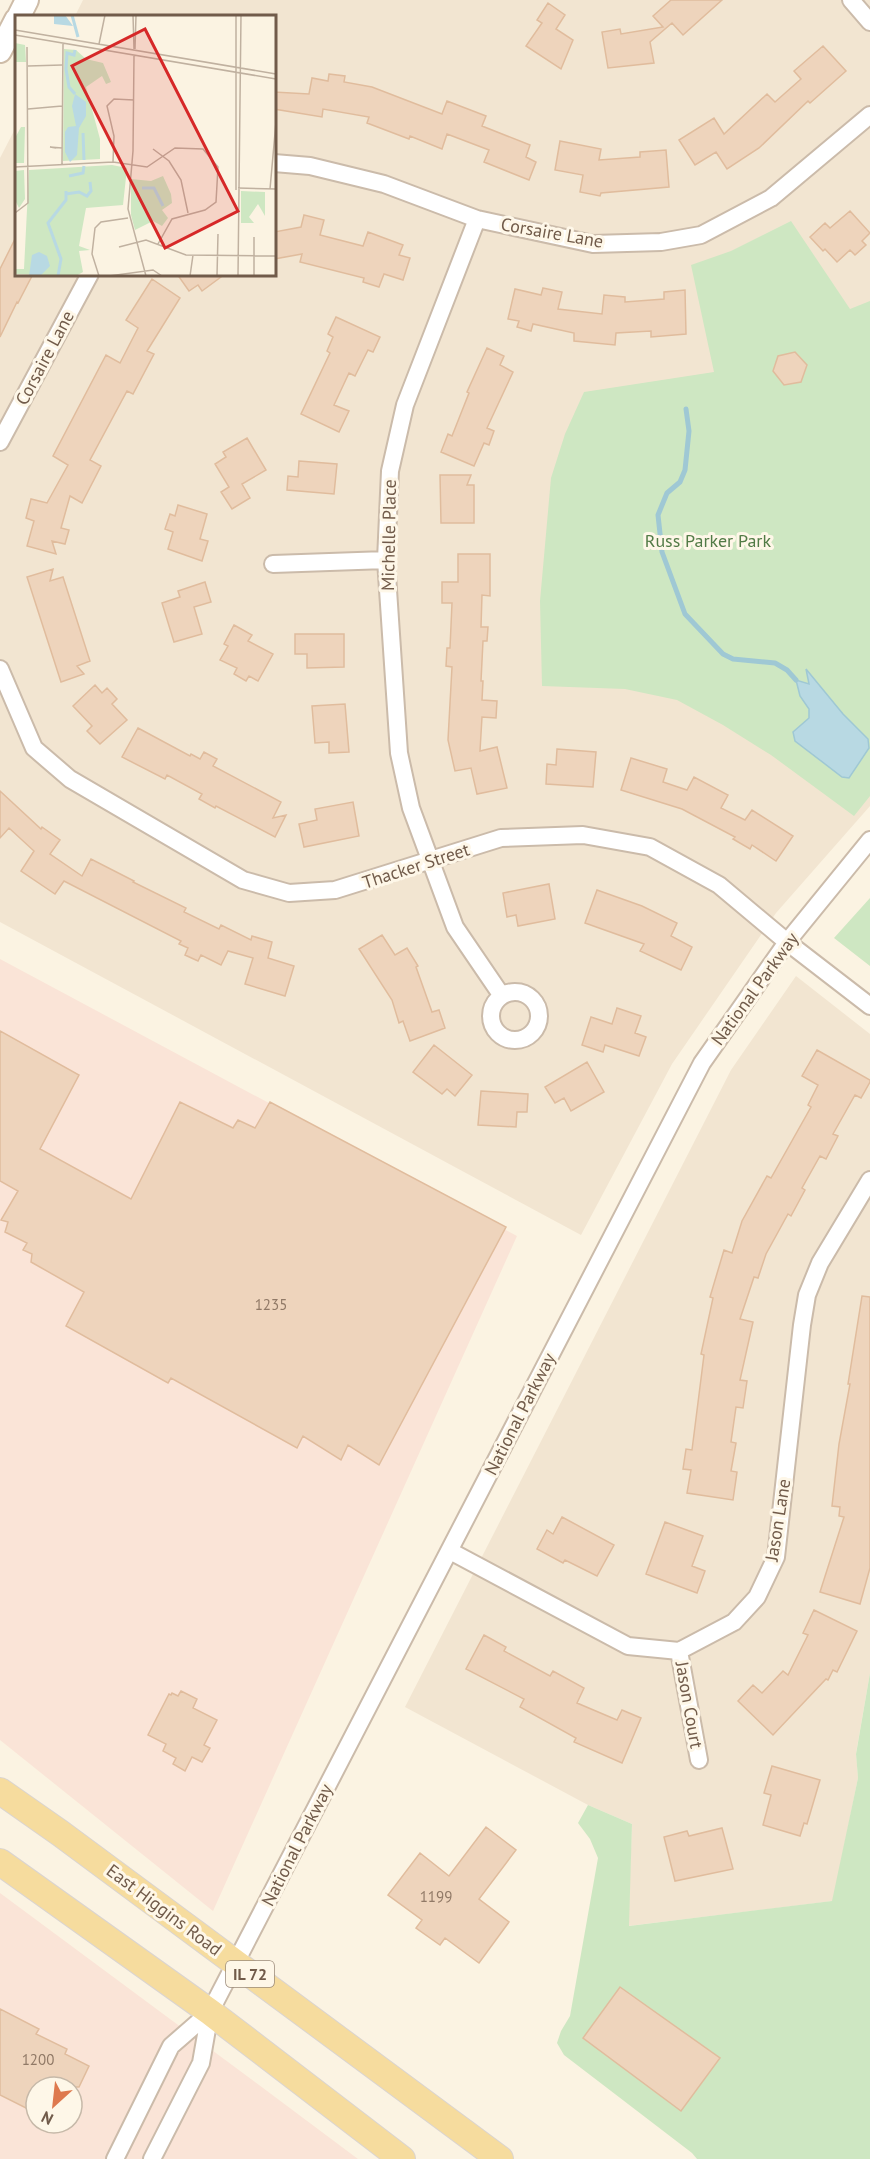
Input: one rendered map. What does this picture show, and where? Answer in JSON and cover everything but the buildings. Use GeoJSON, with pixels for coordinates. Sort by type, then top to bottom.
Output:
{"type":"FeatureCollection","features":[{"type":"Feature","properties":{"kind":"main road"},"geometry":{"type":"LineString","coordinates":[[19,15],[27,0]]}},
{"type":"Feature","properties":{"kind":"main road"},"geometry":{"type":"LineString","coordinates":[[0,51],[15,22]]}},
{"type":"Feature","properties":{"kind":"main road","name":"East Higgins Road"},"geometry":{"type":"LineString","coordinates":[[0,1791],[500,2159]]}},
{"type":"Feature","properties":{"kind":"main road"},"geometry":{"type":"LineString","coordinates":[[0,1862],[210,2012],[402,2159]]}},
{"type":"Feature","properties":{"kind":"street"},"geometry":{"type":"LineString","coordinates":[[851,0],[870,22]]}},
{"type":"Feature","properties":{"kind":"street","name":"Corsaire Lane"},"geometry":{"type":"LineString","coordinates":[[276,163],[310,166],[384,184],[477,219],[593,244],[661,242],[701,235],[771,198],[870,115]]}},
{"type":"Feature","properties":{"kind":"street","name":"Michelle Place"},"geometry":{"type":"LineString","coordinates":[[477,219],[405,405],[390,471],[386,560],[399,753],[411,807],[455,927],[502,996]]}},
{"type":"Feature","properties":{"kind":"street","name":"Corsaire Lane"},"geometry":{"type":"LineString","coordinates":[[0,442],[89,276]]}},
{"type":"Feature","properties":{"kind":"street"},"geometry":{"type":"LineString","coordinates":[[273,564],[386,560]]}},
{"type":"Feature","properties":{"kind":"street","name":"Thacker Street"},"geometry":{"type":"LineString","coordinates":[[0,669],[34,748],[70,779],[243,880],[289,893],[334,890],[363,883],[501,838],[583,835],[650,847],[719,885],[787,942],[870,1006]]}},
{"type":"Feature","properties":{"kind":"street","name":"National Parkway"},"geometry":{"type":"LineString","coordinates":[[152,2159],[201,2063],[210,2012],[702,1063],[787,942],[870,840]]}},
{"type":"Feature","properties":{"kind":"street","name":"Jason Lane"},"geometry":{"type":"LineString","coordinates":[[679,1651],[734,1622],[757,1597],[776,1557],[807,1295],[820,1263],[870,1180]]}},
{"type":"Feature","properties":{"kind":"street"},"geometry":{"type":"LineString","coordinates":[[450,1551],[628,1646],[679,1651]]}},
{"type":"Feature","properties":{"kind":"street","name":"Jason Court"},"geometry":{"type":"LineString","coordinates":[[679,1651],[699,1760]]}},
{"type":"Feature","properties":{"kind":"street","name":"National Parkway"},"geometry":{"type":"LineString","coordinates":[[115,2159],[171,2046],[210,2012]]}},
{"type":"Feature","properties":{"kind":"shaded area"},"geometry":{"type":"Polygon","coordinates":[[[83,0],[870,0],[870,806],[776,913],[672,1064],[581,1235],[0,922],[0,158],[15,129],[15,276],[276,276],[276,15],[76,15],[83,0]]]}},
{"type":"Feature","properties":{"kind":"shaded area"},"geometry":{"type":"Polygon","coordinates":[[[0,959],[517,1236],[213,1911],[0,1740],[0,959]]]}},
{"type":"Feature","properties":{"kind":"shaded area"},"geometry":{"type":"Polygon","coordinates":[[[796,976],[870,1034],[870,1673],[856,1753],[858,1778],[833,1901],[628,1926],[632,1824],[588,1805],[405,1707],[731,1070],[796,976]]]}},
{"type":"Feature","properties":{"kind":"shaded area"},"geometry":{"type":"Polygon","coordinates":[[[0,1893],[358,2159],[0,2159],[0,1893]]]}},
{"type":"Feature","properties":{"kind":"green space","name":"Russ Parker Park"},"geometry":{"type":"Polygon","coordinates":[[[791,221],[850,309],[870,301],[870,796],[854,816],[771,755],[677,700],[625,689],[542,686],[540,601],[551,478],[565,434],[584,392],[714,372],[691,265],[731,251],[791,221]]]}},
{"type":"Feature","properties":{"kind":"green space"},"geometry":{"type":"Polygon","coordinates":[[[870,898],[870,966],[834,938],[870,898]]]}},
{"type":"Feature","properties":{"kind":"green space"},"geometry":{"type":"Polygon","coordinates":[[[870,1673],[870,2159],[697,2159],[564,2055],[557,2043],[570,2016],[598,1858],[590,1839],[578,1823],[588,1805],[632,1824],[629,1926],[832,1901],[858,1778],[856,1754],[870,1673]]]}},
{"type":"Feature","properties":{"kind":"water"},"geometry":{"type":"Polygon","coordinates":[[[806,669],[843,714],[868,739],[869,748],[849,778],[842,777],[795,741],[793,732],[809,718],[809,709],[800,696],[796,680],[809,684],[806,669]]]}},
{"type":"Feature","properties":{"kind":"waterway"},"geometry":{"type":"LineString","coordinates":[[686,409],[689,431],[685,470],[680,482],[667,493],[658,515],[662,552],[685,614],[723,654],[733,659],[775,663],[787,670],[796,680]]}}]}
